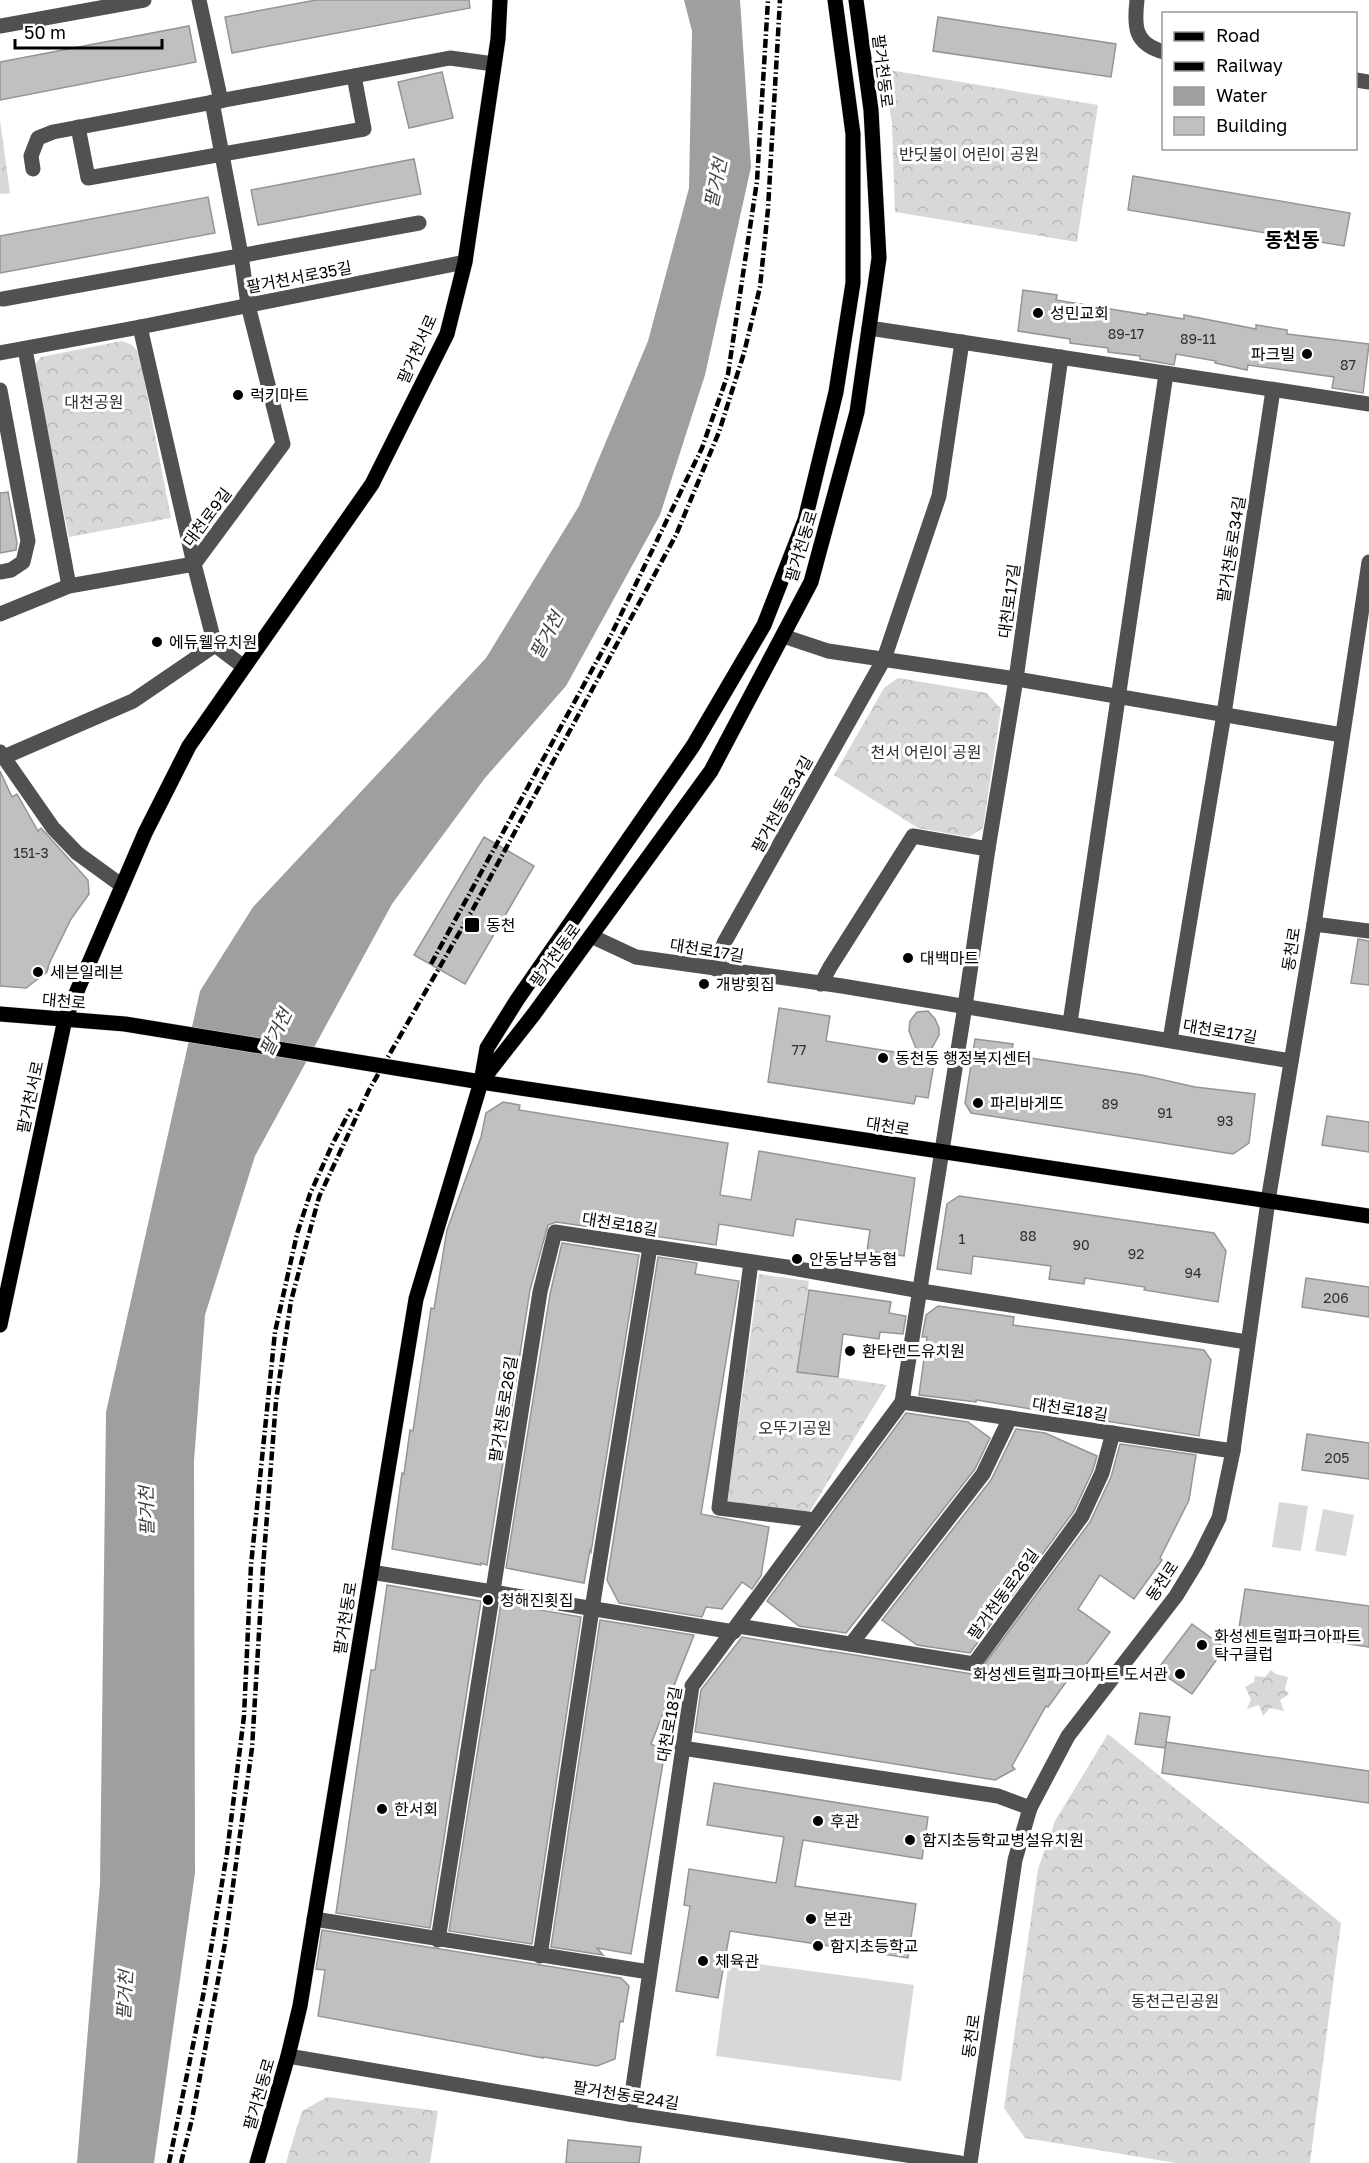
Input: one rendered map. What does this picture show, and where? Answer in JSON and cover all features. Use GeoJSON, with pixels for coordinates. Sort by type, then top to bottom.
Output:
{"type":"FeatureCollection","features":[{"type":"Feature","properties":{"kind":"main road","name":"팔거천서로"},"geometry":{"type":"LineString","coordinates":[[0,1325],[65,1019],[121,885],[189,746],[372,484],[447,334],[465,262],[498,39],[500,0]]}},
{"type":"Feature","properties":{"kind":"main road","name":"팔거천동로"},"geometry":{"type":"LineString","coordinates":[[257,2163],[300,2006],[416,1299],[481,1082],[487,1048],[517,1000],[693,746],[764,625],[805,520],[836,392],[853,283],[853,134],[835,0]]}},
{"type":"Feature","properties":{"kind":"main road","name":"팔거천동로"},"geometry":{"type":"LineString","coordinates":[[481,1082],[534,1014],[711,771],[812,582],[857,411],[879,258],[871,110],[856,0]]}},
{"type":"Feature","properties":{"kind":"main road","name":"대천로"},"geometry":{"type":"LineString","coordinates":[[0,1014],[125,1024],[481,1082],[1369,1216]]}},
{"type":"Feature","properties":{"kind":"street"},"geometry":{"type":"LineString","coordinates":[[0,26],[144,0]]}},
{"type":"Feature","properties":{"kind":"street"},"geometry":{"type":"LineString","coordinates":[[199,0],[217,102],[222,155],[248,305]]}},
{"type":"Feature","properties":{"kind":"street"},"geometry":{"type":"LineString","coordinates":[[1137,0],[1134,24],[1138,36],[1155,49],[1162,51]]}},
{"type":"Feature","properties":{"kind":"street"},"geometry":{"type":"LineString","coordinates":[[33,169],[32,156],[38,138],[52,132],[450,58],[494,64]]}},
{"type":"Feature","properties":{"kind":"street"},"geometry":{"type":"LineString","coordinates":[[78,127],[88,178],[364,129],[354,76]]}},
{"type":"Feature","properties":{"kind":"street"},"geometry":{"type":"LineString","coordinates":[[3,299],[420,223]]}},
{"type":"Feature","properties":{"kind":"street","name":"팔거천서로35길"},"geometry":{"type":"LineString","coordinates":[[0,353],[465,262]]}},
{"type":"Feature","properties":{"kind":"street","name":"대천로9길"},"geometry":{"type":"LineString","coordinates":[[0,614],[69,586],[194,564],[283,444],[248,305]]}},
{"type":"Feature","properties":{"kind":"street"},"geometry":{"type":"LineString","coordinates":[[140,327],[194,564],[215,645],[244,667]]}},
{"type":"Feature","properties":{"kind":"street"},"geometry":{"type":"LineString","coordinates":[[869,328],[1369,404]]}},
{"type":"Feature","properties":{"kind":"street","name":"팔거천동로34길"},"geometry":{"type":"LineString","coordinates":[[716,969],[724,943],[884,659],[939,496],[962,342]]}},
{"type":"Feature","properties":{"kind":"street"},"geometry":{"type":"LineString","coordinates":[[25,349],[69,586]]}},
{"type":"Feature","properties":{"kind":"street","name":"대천로17길"},"geometry":{"type":"LineString","coordinates":[[942,1153],[1016,679],[1061,357]]}},
{"type":"Feature","properties":{"kind":"street"},"geometry":{"type":"LineString","coordinates":[[1070,1023],[1166,374]]}},
{"type":"Feature","properties":{"kind":"street"},"geometry":{"type":"LineString","coordinates":[[0,390],[28,541],[23,562],[11,570],[0,572]]}},
{"type":"Feature","properties":{"kind":"street","name":"팔거천동로34길"},"geometry":{"type":"LineString","coordinates":[[1170,1040],[1224,714],[1274,390]]}},
{"type":"Feature","properties":{"kind":"street","name":"동천로"},"geometry":{"type":"LineString","coordinates":[[970,2163],[1015,1860],[1030,1808],[1068,1736],[1176,1596],[1198,1560],[1219,1518],[1233,1451],[1268,1201],[1314,924],[1369,562]]}},
{"type":"Feature","properties":{"kind":"street"},"geometry":{"type":"LineString","coordinates":[[783,636],[828,651],[1016,679],[1342,735]]}},
{"type":"Feature","properties":{"kind":"street"},"geometry":{"type":"LineString","coordinates":[[121,885],[77,853],[53,828],[2,754],[133,701],[215,645]]}},
{"type":"Feature","properties":{"kind":"street"},"geometry":{"type":"LineString","coordinates":[[821,984],[913,836],[988,849]]}},
{"type":"Feature","properties":{"kind":"street"},"geometry":{"type":"LineString","coordinates":[[1314,924],[1369,931]]}},
{"type":"Feature","properties":{"kind":"street","name":"대천로17길"},"geometry":{"type":"LineString","coordinates":[[591,936],[636,957],[965,1006],[1291,1061]]}},
{"type":"Feature","properties":{"kind":"street","name":"대천로18길"},"geometry":{"type":"LineString","coordinates":[[629,2114],[692,1686],[902,1402],[942,1153]]}},
{"type":"Feature","properties":{"kind":"street","name":"대천로18길"},"geometry":{"type":"LineString","coordinates":[[555,1232],[921,1291]]}},
{"type":"Feature","properties":{"kind":"street","name":"팔거천동로26길"},"geometry":{"type":"LineString","coordinates":[[438,1940],[540,1292],[555,1232]]}},
{"type":"Feature","properties":{"kind":"street"},"geometry":{"type":"LineString","coordinates":[[540,1956],[592,1608],[650,1247]]}},
{"type":"Feature","properties":{"kind":"street"},"geometry":{"type":"LineString","coordinates":[[751,1262],[719,1508],[815,1520]]}},
{"type":"Feature","properties":{"kind":"street"},"geometry":{"type":"LineString","coordinates":[[921,1291],[1247,1342]]}},
{"type":"Feature","properties":{"kind":"street","name":"대천로18길"},"geometry":{"type":"LineString","coordinates":[[902,1402],[1233,1451]]}},
{"type":"Feature","properties":{"kind":"street"},"geometry":{"type":"LineString","coordinates":[[851,1644],[983,1474],[1010,1418]]}},
{"type":"Feature","properties":{"kind":"street","name":"팔거천동로26길"},"geometry":{"type":"LineString","coordinates":[[371,1572],[592,1608],[851,1644],[974,1664],[1082,1516],[1102,1473],[1113,1433]]}},
{"type":"Feature","properties":{"kind":"street"},"geometry":{"type":"LineString","coordinates":[[682,1748],[998,1796],[1030,1808]]}},
{"type":"Feature","properties":{"kind":"street"},"geometry":{"type":"LineString","coordinates":[[314,1919],[649,1972]]}},
{"type":"Feature","properties":{"kind":"street","name":"팔거천동로24길"},"geometry":{"type":"LineString","coordinates":[[288,2056],[629,2114],[960,2163]]}},
{"type":"Feature","properties":{"kind":"green space","name":"반딧불이 어린이 공원"},"geometry":{"type":"Polygon","coordinates":[[[883,69],[1098,105],[1077,242],[895,212],[892,124],[883,69]]]}},
{"type":"Feature","properties":{"kind":"green space"},"geometry":{"type":"Polygon","coordinates":[[[0,120],[10,193],[0,194],[0,120]]]}},
{"type":"Feature","properties":{"kind":"green space","name":"대천공원"},"geometry":{"type":"Polygon","coordinates":[[[122,341],[132,345],[139,353],[171,518],[69,537],[34,373],[36,363],[41,357],[122,341]]]}},
{"type":"Feature","properties":{"kind":"green space","name":"천서 어린이 공원"},"geometry":{"type":"Polygon","coordinates":[[[898,678],[987,693],[1001,709],[983,828],[969,837],[918,828],[834,775],[884,688],[898,678]]]}},
{"type":"Feature","properties":{"kind":"green space","name":"오뚜기공원"},"geometry":{"type":"Polygon","coordinates":[[[759,1274],[809,1281],[797,1371],[887,1385],[807,1516],[727,1504],[759,1274]]]}},
{"type":"Feature","properties":{"kind":"green space"},"geometry":{"type":"Polygon","coordinates":[[[1279,1502],[1308,1506],[1301,1551],[1272,1547],[1279,1502]]]}},
{"type":"Feature","properties":{"kind":"green space"},"geometry":{"type":"Polygon","coordinates":[[[1323,1509],[1354,1515],[1346,1556],[1315,1551],[1323,1509]]]}},
{"type":"Feature","properties":{"kind":"green space"},"geometry":{"type":"Polygon","coordinates":[[[1271,1670],[1288,1677],[1285,1689],[1289,1694],[1280,1700],[1284,1711],[1270,1708],[1263,1716],[1259,1705],[1247,1709],[1251,1699],[1245,1687],[1254,1682],[1255,1676],[1265,1677],[1271,1670]]]}},
{"type":"Feature","properties":{"kind":"green space","name":"동천근린공원"},"geometry":{"type":"Polygon","coordinates":[[[1108,1734],[1341,1923],[1310,2163],[1176,2163],[1025,2138],[1004,2108],[1038,1869],[1055,1821],[1108,1734]]]}},
{"type":"Feature","properties":{"kind":"green space"},"geometry":{"type":"Polygon","coordinates":[[[729,1960],[914,1985],[901,2081],[716,2056],[729,1960]]]}},
{"type":"Feature","properties":{"kind":"green space"},"geometry":{"type":"Polygon","coordinates":[[[327,2097],[438,2111],[430,2163],[286,2163],[302,2111],[327,2097]]]}},
{"type":"Feature","properties":{"kind":"water","name":"팔거천"},"geometry":{"type":"Polygon","coordinates":[[[684,0],[740,0],[751,167],[705,375],[660,515],[566,686],[485,778],[392,904],[255,1156],[205,1315],[194,1461],[195,1873],[154,2163],[77,2163],[100,1883],[106,1412],[200,991],[253,907],[486,658],[579,506],[648,341],[689,188],[692,31],[684,0]]]}},
{"type":"Feature","properties":{"kind":"building"},"geometry":{"type":"Polygon","coordinates":[[[316,0],[469,0],[470,8],[232,53],[225,17],[316,0]]]}},
{"type":"Feature","properties":{"kind":"building"},"geometry":{"type":"Polygon","coordinates":[[[938,17],[1116,44],[1111,77],[933,51],[938,17]]]}},
{"type":"Feature","properties":{"kind":"building"},"geometry":{"type":"Polygon","coordinates":[[[189,26],[196,62],[0,100],[0,62],[189,26]]]}},
{"type":"Feature","properties":{"kind":"building"},"geometry":{"type":"Polygon","coordinates":[[[442,72],[453,118],[409,128],[398,82],[442,72]]]}},
{"type":"Feature","properties":{"kind":"building"},"geometry":{"type":"Polygon","coordinates":[[[414,159],[421,194],[258,225],[251,190],[414,159]]]}},
{"type":"Feature","properties":{"kind":"building"},"geometry":{"type":"Polygon","coordinates":[[[1133,176],[1350,213],[1344,246],[1128,210],[1133,176]]]}},
{"type":"Feature","properties":{"kind":"building"},"geometry":{"type":"Polygon","coordinates":[[[208,197],[215,233],[0,273],[0,236],[208,197]]]}},
{"type":"Feature","properties":{"kind":"building"},"geometry":{"type":"Polygon","coordinates":[[[1023,290],[1057,295],[1056,300],[1147,315],[1147,313],[1184,319],[1184,315],[1256,329],[1256,325],[1287,330],[1287,334],[1369,344],[1363,393],[1332,388],[1334,377],[1248,365],[1247,370],[1215,363],[1216,361],[1176,354],[1174,365],[1140,359],[1140,356],[1108,352],[1108,348],[1070,343],[1070,339],[1018,331],[1023,290]]]}},
{"type":"Feature","properties":{"kind":"building"},"geometry":{"type":"Polygon","coordinates":[[[8,492],[17,543],[16,550],[0,553],[0,493],[8,492]]]}},
{"type":"Feature","properties":{"kind":"building"},"geometry":{"type":"Polygon","coordinates":[[[0,771],[12,797],[17,794],[38,831],[41,828],[88,880],[89,894],[71,919],[47,972],[26,988],[0,986],[0,771]]]}},
{"type":"Feature","properties":{"kind":"building"},"geometry":{"type":"Polygon","coordinates":[[[484,837],[534,866],[465,984],[414,955],[484,837]]]}},
{"type":"Feature","properties":{"kind":"building"},"geometry":{"type":"Polygon","coordinates":[[[1358,939],[1369,941],[1369,985],[1351,983],[1358,939]]]}},
{"type":"Feature","properties":{"kind":"building"},"geometry":{"type":"Polygon","coordinates":[[[779,1008],[830,1016],[826,1041],[919,1056],[909,1031],[910,1021],[917,1012],[928,1011],[935,1019],[939,1035],[927,1057],[935,1059],[928,1098],[916,1096],[914,1104],[768,1082],[779,1008]]]}},
{"type":"Feature","properties":{"kind":"building"},"geometry":{"type":"Polygon","coordinates":[[[975,1039],[1013,1044],[1011,1055],[1142,1075],[1195,1087],[1255,1094],[1249,1143],[1233,1154],[971,1113],[965,1103],[975,1039]]]}},
{"type":"Feature","properties":{"kind":"building"},"geometry":{"type":"Polygon","coordinates":[[[503,1102],[520,1105],[519,1110],[728,1143],[720,1195],[751,1200],[759,1151],[915,1178],[904,1256],[867,1251],[870,1230],[796,1219],[793,1236],[719,1224],[716,1245],[556,1222],[548,1225],[530,1290],[487,1565],[481,1563],[481,1565],[392,1549],[402,1473],[404,1474],[410,1430],[413,1431],[431,1308],[434,1309],[447,1230],[481,1137],[486,1113],[503,1102]]]}},
{"type":"Feature","properties":{"kind":"building"},"geometry":{"type":"Polygon","coordinates":[[[1327,1116],[1369,1122],[1369,1152],[1322,1145],[1327,1116]]]}},
{"type":"Feature","properties":{"kind":"building"},"geometry":{"type":"Polygon","coordinates":[[[959,1196],[1214,1233],[1226,1251],[1218,1302],[1085,1278],[1084,1284],[1049,1279],[1051,1266],[973,1256],[971,1274],[937,1269],[947,1204],[959,1196]]]}},
{"type":"Feature","properties":{"kind":"building"},"geometry":{"type":"Polygon","coordinates":[[[562,1243],[639,1255],[584,1583],[506,1568],[550,1294],[562,1243]]]}},
{"type":"Feature","properties":{"kind":"building"},"geometry":{"type":"Polygon","coordinates":[[[658,1257],[697,1263],[695,1274],[739,1281],[701,1514],[769,1527],[761,1576],[752,1589],[742,1582],[722,1609],[706,1607],[702,1617],[619,1603],[607,1580],[658,1257]]]}},
{"type":"Feature","properties":{"kind":"building"},"geometry":{"type":"Polygon","coordinates":[[[1306,1278],[1369,1287],[1369,1317],[1302,1307],[1306,1278]]]}},
{"type":"Feature","properties":{"kind":"building"},"geometry":{"type":"Polygon","coordinates":[[[809,1290],[891,1302],[889,1313],[906,1316],[903,1334],[880,1332],[879,1339],[843,1334],[838,1377],[797,1372],[809,1290]]]}},
{"type":"Feature","properties":{"kind":"building"},"geometry":{"type":"Polygon","coordinates":[[[938,1306],[1014,1317],[1013,1325],[1204,1350],[1211,1360],[1199,1436],[976,1400],[976,1402],[919,1395],[927,1337],[922,1337],[926,1315],[938,1306]]]}},
{"type":"Feature","properties":{"kind":"building"},"geometry":{"type":"Polygon","coordinates":[[[906,1413],[968,1422],[990,1438],[975,1469],[846,1633],[799,1626],[767,1601],[906,1413]]]}},
{"type":"Feature","properties":{"kind":"building"},"geometry":{"type":"Polygon","coordinates":[[[1016,1429],[1045,1433],[1097,1456],[1093,1470],[1074,1511],[970,1653],[917,1645],[882,1620],[991,1480],[1016,1429]]]}},
{"type":"Feature","properties":{"kind":"building"},"geometry":{"type":"Polygon","coordinates":[[[1307,1434],[1369,1443],[1369,1479],[1302,1470],[1307,1434]]]}},
{"type":"Feature","properties":{"kind":"building"},"geometry":{"type":"Polygon","coordinates":[[[1120,1444],[1196,1455],[1189,1500],[1160,1558],[1162,1560],[1134,1599],[1100,1575],[1078,1609],[1110,1632],[1082,1670],[1077,1667],[1048,1707],[1046,1706],[1012,1766],[1015,1769],[995,1780],[695,1732],[701,1690],[742,1637],[972,1674],[978,1673],[1090,1522],[1111,1477],[1120,1444]]]}},
{"type":"Feature","properties":{"kind":"building"},"geometry":{"type":"Polygon","coordinates":[[[387,1585],[481,1601],[430,1928],[336,1913],[371,1670],[375,1670],[387,1585]]]}},
{"type":"Feature","properties":{"kind":"building"},"geometry":{"type":"Polygon","coordinates":[[[1245,1589],[1369,1606],[1369,1647],[1239,1628],[1245,1589]]]}},
{"type":"Feature","properties":{"kind":"building"},"geometry":{"type":"Polygon","coordinates":[[[501,1603],[581,1617],[532,1944],[449,1931],[501,1603]]]}},
{"type":"Feature","properties":{"kind":"building"},"geometry":{"type":"Polygon","coordinates":[[[600,1620],[694,1635],[651,1744],[665,1751],[631,1954],[597,1948],[603,1955],[551,1947],[600,1620]]]}},
{"type":"Feature","properties":{"kind":"building"},"geometry":{"type":"Polygon","coordinates":[[[1192,1624],[1225,1648],[1192,1694],[1157,1670],[1192,1624]]]}},
{"type":"Feature","properties":{"kind":"building"},"geometry":{"type":"Polygon","coordinates":[[[1140,1713],[1170,1717],[1165,1748],[1135,1744],[1140,1713]]]}},
{"type":"Feature","properties":{"kind":"building"},"geometry":{"type":"Polygon","coordinates":[[[1166,1742],[1369,1771],[1369,1803],[1162,1773],[1166,1742]]]}},
{"type":"Feature","properties":{"kind":"building"},"geometry":{"type":"Polygon","coordinates":[[[714,1783],[928,1817],[922,1859],[803,1840],[795,1886],[916,1904],[908,1958],[730,1931],[718,1998],[676,1991],[690,1906],[684,1905],[689,1869],[776,1883],[784,1837],[707,1825],[714,1783]]]}},
{"type":"Feature","properties":{"kind":"building"},"geometry":{"type":"Polygon","coordinates":[[[322,1930],[621,1978],[629,1986],[623,2022],[620,2021],[615,2059],[597,2066],[318,2016],[325,1970],[316,1969],[322,1930]]]}},
{"type":"Feature","properties":{"kind":"building"},"geometry":{"type":"Polygon","coordinates":[[[568,2140],[641,2147],[639,2163],[566,2163],[568,2140]]]}},
{"type":"Feature","properties":{"kind":"railway"},"geometry":{"type":"LineString","coordinates":[[431,964],[610,637],[702,448],[728,374],[757,181],[768,0]]}},
{"type":"Feature","properties":{"kind":"railway"},"geometry":{"type":"LineString","coordinates":[[181,2163],[192,2119],[225,1943],[252,1748],[276,1401],[291,1301],[319,1197],[369,1090],[473,909],[676,535],[719,432],[744,353],[760,287],[768,209],[780,0]]}},
{"type":"Feature","properties":{"kind":"railway"},"geometry":{"type":"LineString","coordinates":[[169,2163],[204,1991],[227,1853],[244,1716],[251,1565],[275,1332],[297,1234],[310,1194],[351,1109]]}},
{"type":"Feature","properties":{"kind":"place","name":"성민교회"},"geometry":{"type":"Point","coordinates":[1038,313]}},
{"type":"Feature","properties":{"kind":"place","name":"파크빌"},"geometry":{"type":"Point","coordinates":[1307,354]}},
{"type":"Feature","properties":{"kind":"place","name":"럭키마트"},"geometry":{"type":"Point","coordinates":[238,395]}},
{"type":"Feature","properties":{"kind":"place","name":"에듀웰유치원"},"geometry":{"type":"Point","coordinates":[157,642]}},
{"type":"Feature","properties":{"kind":"place","name":"동천"},"geometry":{"type":"Point","coordinates":[472,925]}},
{"type":"Feature","properties":{"kind":"place","name":"대백마트"},"geometry":{"type":"Point","coordinates":[908,958]}},
{"type":"Feature","properties":{"kind":"place","name":"세븐일레븐"},"geometry":{"type":"Point","coordinates":[38,972]}},
{"type":"Feature","properties":{"kind":"place","name":"개방횟집"},"geometry":{"type":"Point","coordinates":[704,984]}},
{"type":"Feature","properties":{"kind":"place","name":"동천동 행정복지센터"},"geometry":{"type":"Point","coordinates":[883,1058]}},
{"type":"Feature","properties":{"kind":"place","name":"파리바게뜨"},"geometry":{"type":"Point","coordinates":[978,1103]}},
{"type":"Feature","properties":{"kind":"place","name":"안동남부농협"},"geometry":{"type":"Point","coordinates":[797,1259]}},
{"type":"Feature","properties":{"kind":"place","name":"환타랜드유치원"},"geometry":{"type":"Point","coordinates":[850,1351]}},
{"type":"Feature","properties":{"kind":"place","name":"청해진횟집"},"geometry":{"type":"Point","coordinates":[488,1600]}},
{"type":"Feature","properties":{"kind":"place","name":"화성센트럴파크아파트 탁구클럽"},"geometry":{"type":"Point","coordinates":[1202,1645]}},
{"type":"Feature","properties":{"kind":"place","name":"화성센트럴파크아파트 도서관"},"geometry":{"type":"Point","coordinates":[1180,1674]}},
{"type":"Feature","properties":{"kind":"place","name":"한서회"},"geometry":{"type":"Point","coordinates":[382,1809]}},
{"type":"Feature","properties":{"kind":"place","name":"후관"},"geometry":{"type":"Point","coordinates":[818,1821]}},
{"type":"Feature","properties":{"kind":"place","name":"함지초등학교병설유치원"},"geometry":{"type":"Point","coordinates":[910,1840]}},
{"type":"Feature","properties":{"kind":"place","name":"본관"},"geometry":{"type":"Point","coordinates":[811,1919]}},
{"type":"Feature","properties":{"kind":"place","name":"함지초등학교"},"geometry":{"type":"Point","coordinates":[818,1946]}},
{"type":"Feature","properties":{"kind":"place","name":"체육관"},"geometry":{"type":"Point","coordinates":[703,1961]}},
{"type":"Feature","properties":{"kind":"district","name":"동천동"},"geometry":{"type":"Point","coordinates":[1292,239]}}]}
